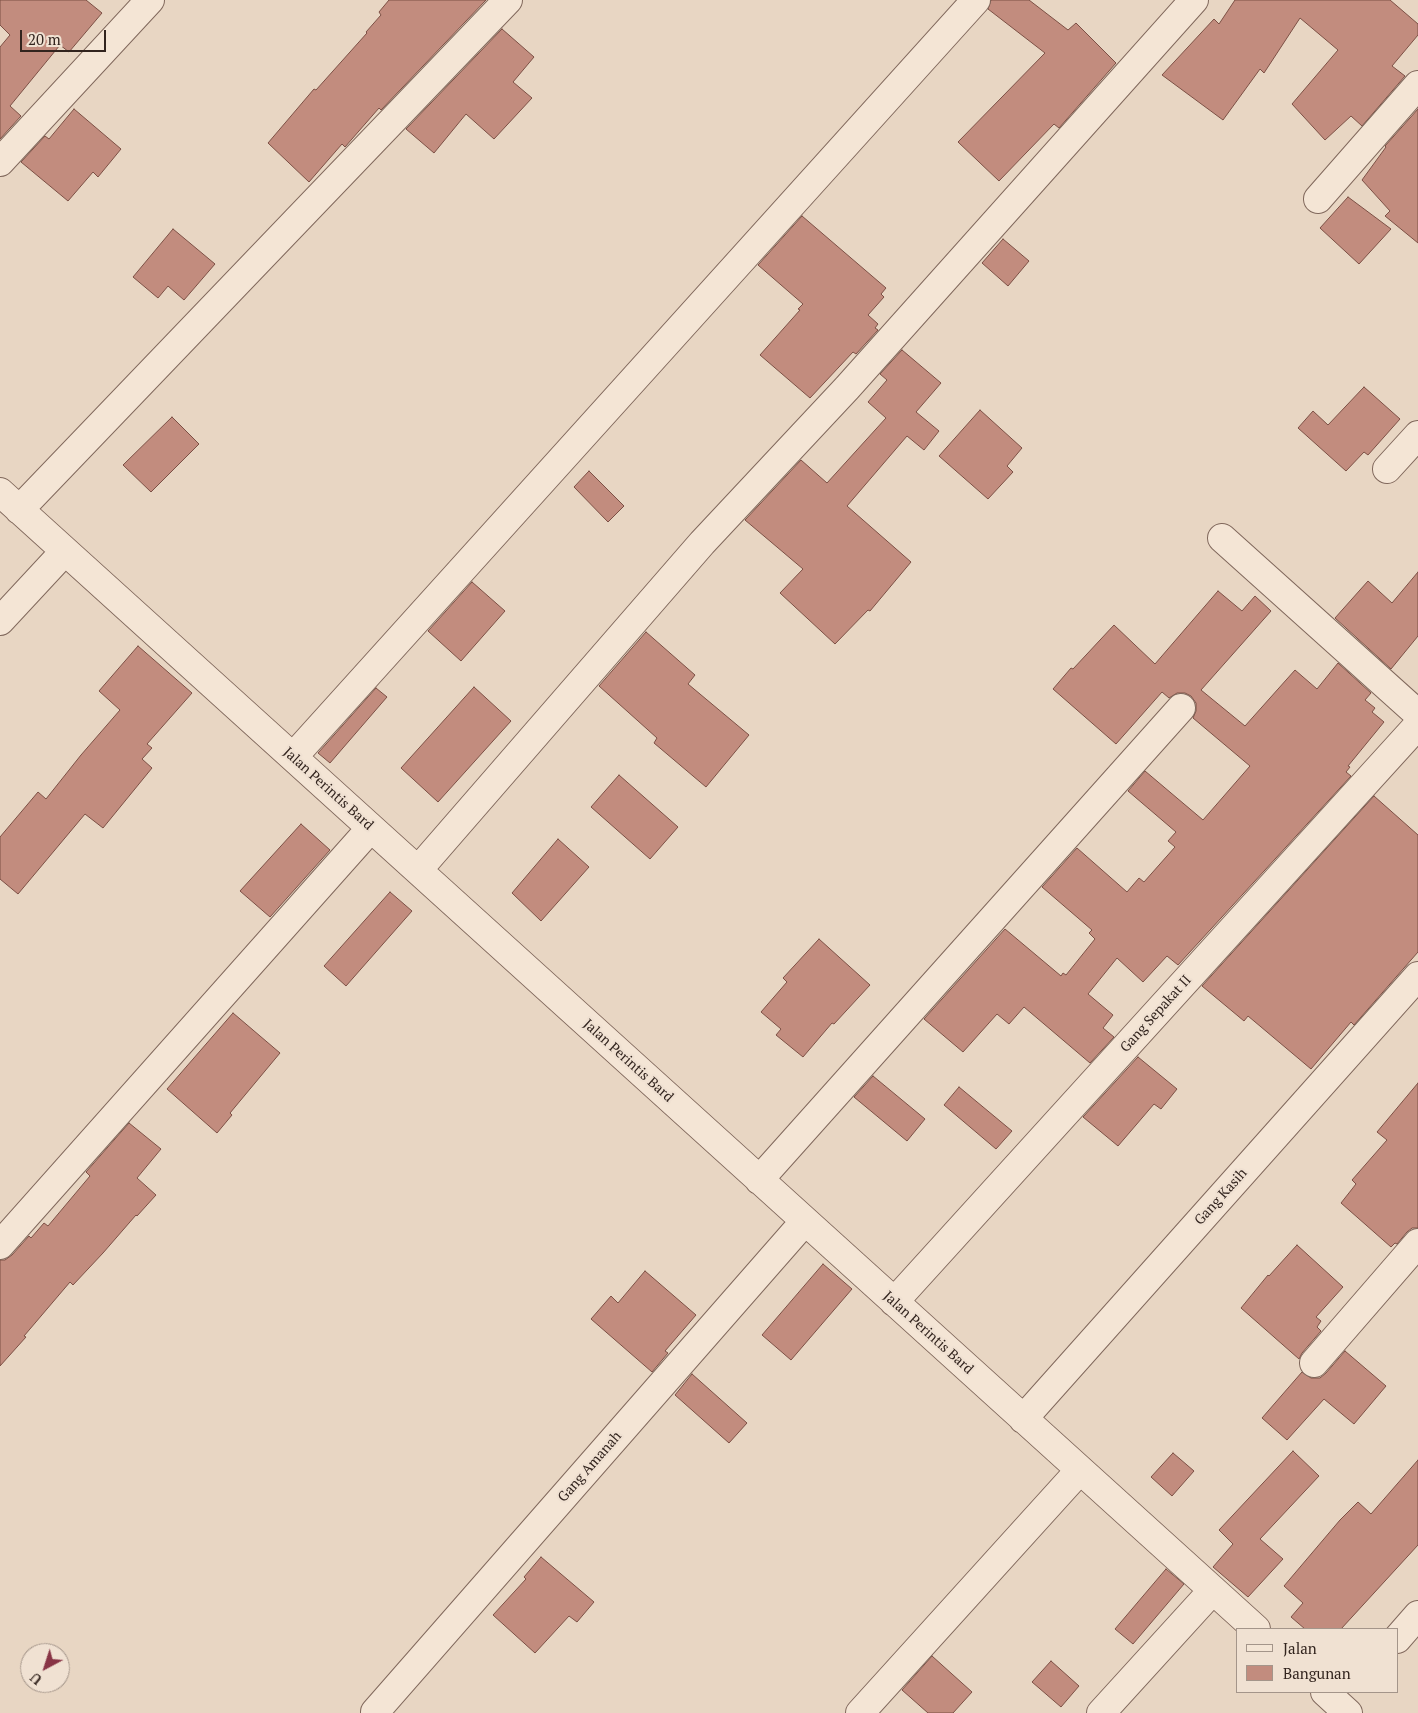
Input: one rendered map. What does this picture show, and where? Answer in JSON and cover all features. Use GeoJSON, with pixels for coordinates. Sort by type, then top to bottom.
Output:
{"type":"FeatureCollection","features":[{"type":"Feature","properties":{"kind":"street"},"geometry":{"type":"LineString","coordinates":[[0,162],[150,0]]}},
{"type":"Feature","properties":{"kind":"street"},"geometry":{"type":"LineString","coordinates":[[9,501],[508,0]]}},
{"type":"Feature","properties":{"kind":"street"},"geometry":{"type":"LineString","coordinates":[[293,757],[976,0]]}},
{"type":"Feature","properties":{"kind":"street"},"geometry":{"type":"LineString","coordinates":[[418,870],[702,543],[847,388],[1194,0]]}},
{"type":"Feature","properties":{"kind":"street"},"geometry":{"type":"LineString","coordinates":[[1318,199],[1418,85]]}},
{"type":"Feature","properties":{"kind":"street"},"geometry":{"type":"LineString","coordinates":[[1387,468],[1418,435]]}},
{"type":"Feature","properties":{"kind":"street","name":"Jalan Perintis Bard"},"geometry":{"type":"LineString","coordinates":[[9,501],[1255,1628]]}},
{"type":"Feature","properties":{"kind":"street"},"geometry":{"type":"LineString","coordinates":[[1222,538],[1418,714]]}},
{"type":"Feature","properties":{"kind":"street"},"geometry":{"type":"LineString","coordinates":[[0,621],[65,551]]}},
{"type":"Feature","properties":{"kind":"street"},"geometry":{"type":"LineString","coordinates":[[759,1180],[1181,708]]}},
{"type":"Feature","properties":{"kind":"street","name":"Gang Sepakat II"},"geometry":{"type":"LineString","coordinates":[[894,1302],[1418,725]]}},
{"type":"Feature","properties":{"kind":"street"},"geometry":{"type":"LineString","coordinates":[[0,1245],[371,828]]}},
{"type":"Feature","properties":{"kind":"street","name":"Gang Kasih"},"geometry":{"type":"LineString","coordinates":[[1023,1419],[1418,976]]}},
{"type":"Feature","properties":{"kind":"street","name":"Gang Amanah"},"geometry":{"type":"LineString","coordinates":[[375,1712],[805,1221]]}},
{"type":"Feature","properties":{"kind":"street"},"geometry":{"type":"LineString","coordinates":[[1314,1363],[1418,1243]]}},
{"type":"Feature","properties":{"kind":"street"},"geometry":{"type":"LineString","coordinates":[[860,1713],[1080,1470]]}},
{"type":"Feature","properties":{"kind":"street"},"geometry":{"type":"LineString","coordinates":[[1101,1713],[1213,1590]]}},
{"type":"Feature","properties":{"kind":"street"},"geometry":{"type":"LineString","coordinates":[[1398,1638],[1418,1616]]}},
{"type":"Feature","properties":{"kind":"building"},"geometry":{"type":"Polygon","coordinates":[[[0,0],[86,0],[102,13],[69,52],[60,45],[10,106],[21,116],[0,139],[0,47],[10,35],[0,25],[0,0]]]}},
{"type":"Feature","properties":{"kind":"building"},"geometry":{"type":"Polygon","coordinates":[[[389,0],[486,0],[381,110],[379,108],[345,147],[342,144],[309,182],[268,143],[314,89],[316,90],[367,33],[381,15],[379,12],[389,0]]]}},
{"type":"Feature","properties":{"kind":"building"},"geometry":{"type":"Polygon","coordinates":[[[991,0],[1029,0],[1068,30],[1076,23],[1116,63],[1059,128],[1054,124],[999,181],[958,142],[1045,53],[988,9],[991,0]]]}},
{"type":"Feature","properties":{"kind":"building"},"geometry":{"type":"Polygon","coordinates":[[[1235,0],[1390,0],[1418,24],[1418,35],[1392,66],[1405,76],[1362,126],[1351,116],[1325,140],[1292,104],[1338,50],[1300,18],[1264,73],[1260,69],[1223,120],[1162,75],[1214,19],[1219,24],[1235,0]]]}},
{"type":"Feature","properties":{"kind":"building"},"geometry":{"type":"Polygon","coordinates":[[[502,29],[534,57],[513,82],[532,98],[494,139],[466,114],[434,153],[406,129],[502,29]]]}},
{"type":"Feature","properties":{"kind":"building"},"geometry":{"type":"Polygon","coordinates":[[[74,109],[121,149],[98,177],[93,172],[68,201],[21,162],[45,136],[49,139],[74,109]]]}},
{"type":"Feature","properties":{"kind":"building"},"geometry":{"type":"Polygon","coordinates":[[[1418,109],[1418,243],[1385,216],[1390,211],[1362,180],[1385,146],[1418,109]]]}},
{"type":"Feature","properties":{"kind":"building"},"geometry":{"type":"Polygon","coordinates":[[[1348,197],[1391,229],[1359,264],[1320,228],[1348,197]]]}},
{"type":"Feature","properties":{"kind":"building"},"geometry":{"type":"Polygon","coordinates":[[[802,216],[886,288],[881,294],[884,297],[868,315],[878,324],[875,328],[878,330],[856,354],[853,352],[810,398],[760,355],[800,310],[798,309],[803,304],[758,265],[802,216]]]}},
{"type":"Feature","properties":{"kind":"building"},"geometry":{"type":"Polygon","coordinates":[[[173,229],[215,264],[184,300],[168,286],[158,298],[133,277],[173,229]]]}},
{"type":"Feature","properties":{"kind":"building"},"geometry":{"type":"Polygon","coordinates":[[[1003,239],[1029,261],[1008,286],[982,263],[1003,239]]]}},
{"type":"Feature","properties":{"kind":"building"},"geometry":{"type":"Polygon","coordinates":[[[902,350],[941,383],[916,412],[939,431],[924,450],[907,436],[847,506],[911,562],[870,611],[868,610],[835,644],[780,593],[803,569],[745,520],[801,460],[827,483],[886,418],[868,402],[887,380],[880,374],[902,350]]]}},
{"type":"Feature","properties":{"kind":"building"},"geometry":{"type":"Polygon","coordinates":[[[1364,387],[1400,419],[1368,455],[1364,452],[1346,471],[1298,428],[1313,411],[1328,425],[1364,387]]]}},
{"type":"Feature","properties":{"kind":"building"},"geometry":{"type":"Polygon","coordinates":[[[980,410],[1022,448],[1007,466],[1013,472],[988,499],[939,456],[980,410]]]}},
{"type":"Feature","properties":{"kind":"building"},"geometry":{"type":"Polygon","coordinates":[[[172,417],[199,444],[151,492],[123,465],[172,417]]]}},
{"type":"Feature","properties":{"kind":"building"},"geometry":{"type":"Polygon","coordinates":[[[589,471],[624,506],[608,522],[574,487],[589,471]]]}},
{"type":"Feature","properties":{"kind":"building"},"geometry":{"type":"Polygon","coordinates":[[[1418,572],[1418,636],[1391,669],[1335,618],[1368,581],[1392,603],[1418,572]]]}},
{"type":"Feature","properties":{"kind":"building"},"geometry":{"type":"Polygon","coordinates":[[[472,582],[505,611],[461,661],[428,631],[472,582]]]}},
{"type":"Feature","properties":{"kind":"building"},"geometry":{"type":"Polygon","coordinates":[[[1218,591],[1242,611],[1255,596],[1271,611],[1201,690],[1245,726],[1295,670],[1317,689],[1338,663],[1371,693],[1365,700],[1375,708],[1372,712],[1384,722],[1348,766],[1350,767],[1346,772],[1351,776],[1178,965],[1167,956],[1143,982],[1117,958],[1088,994],[1113,1015],[1103,1028],[1114,1037],[1090,1063],[1024,1007],[1009,1024],[997,1014],[963,1052],[924,1019],[1005,929],[1061,976],[1063,973],[1066,975],[1095,939],[1089,933],[1092,930],[1042,887],[1077,848],[1127,892],[1139,878],[1144,882],[1175,847],[1168,841],[1176,832],[1128,791],[1145,771],[1203,820],[1250,766],[1193,718],[1196,711],[1196,703],[1191,696],[1185,693],[1177,693],[1169,698],[1162,692],[1116,744],[1053,689],[1114,625],[1155,664],[1218,591]]]}},
{"type":"Feature","properties":{"kind":"building"},"geometry":{"type":"Polygon","coordinates":[[[646,632],[695,675],[688,684],[749,735],[706,787],[654,743],[657,738],[599,686],[646,632]]]}},
{"type":"Feature","properties":{"kind":"building"},"geometry":{"type":"Polygon","coordinates":[[[138,646],[192,693],[147,744],[152,748],[142,759],[152,768],[103,828],[85,814],[18,894],[0,879],[0,837],[38,792],[46,799],[120,710],[99,691],[138,646]]]}},
{"type":"Feature","properties":{"kind":"building"},"geometry":{"type":"Polygon","coordinates":[[[474,687],[511,721],[438,802],[401,768],[474,687]]]}},
{"type":"Feature","properties":{"kind":"building"},"geometry":{"type":"Polygon","coordinates":[[[376,688],[387,697],[330,763],[318,753],[376,688]]]}},
{"type":"Feature","properties":{"kind":"building"},"geometry":{"type":"Polygon","coordinates":[[[619,775],[678,827],[650,859],[591,807],[619,775]]]}},
{"type":"Feature","properties":{"kind":"building"},"geometry":{"type":"Polygon","coordinates":[[[1374,796],[1418,835],[1418,952],[1354,1025],[1351,1022],[1311,1069],[1248,1016],[1244,1021],[1202,986],[1374,796]]]}},
{"type":"Feature","properties":{"kind":"building"},"geometry":{"type":"Polygon","coordinates":[[[301,824],[330,850],[270,917],[240,891],[301,824]]]}},
{"type":"Feature","properties":{"kind":"building"},"geometry":{"type":"Polygon","coordinates":[[[558,839],[589,867],[541,921],[512,893],[558,839]]]}},
{"type":"Feature","properties":{"kind":"building"},"geometry":{"type":"Polygon","coordinates":[[[390,892],[412,911],[346,986],[324,966],[390,892]]]}},
{"type":"Feature","properties":{"kind":"building"},"geometry":{"type":"Polygon","coordinates":[[[819,939],[870,985],[834,1024],[832,1023],[803,1057],[776,1035],[781,1029],[761,1012],[787,982],[783,978],[819,939]]]}},
{"type":"Feature","properties":{"kind":"building"},"geometry":{"type":"Polygon","coordinates":[[[233,1013],[280,1053],[230,1113],[232,1115],[217,1133],[167,1089],[233,1013]]]}},
{"type":"Feature","properties":{"kind":"building"},"geometry":{"type":"Polygon","coordinates":[[[1138,1057],[1177,1089],[1161,1109],[1154,1104],[1118,1146],[1083,1117],[1138,1057]]]}},
{"type":"Feature","properties":{"kind":"building"},"geometry":{"type":"Polygon","coordinates":[[[873,1076],[925,1119],[907,1141],[854,1097],[873,1076]]]}},
{"type":"Feature","properties":{"kind":"building"},"geometry":{"type":"Polygon","coordinates":[[[1418,1083],[1418,1228],[1412,1228],[1397,1244],[1395,1243],[1391,1247],[1341,1203],[1356,1184],[1352,1180],[1387,1140],[1377,1132],[1418,1083]]]}},
{"type":"Feature","properties":{"kind":"building"},"geometry":{"type":"Polygon","coordinates":[[[959,1087],[1012,1131],[996,1149],[944,1105],[959,1087]]]}},
{"type":"Feature","properties":{"kind":"building"},"geometry":{"type":"Polygon","coordinates":[[[129,1123],[161,1149],[137,1178],[156,1195],[73,1285],[70,1282],[0,1366],[0,1260],[5,1260],[12,1255],[44,1223],[48,1226],[90,1176],[86,1172],[129,1123]]]}},
{"type":"Feature","properties":{"kind":"building"},"geometry":{"type":"Polygon","coordinates":[[[1297,1245],[1343,1287],[1316,1317],[1321,1321],[1317,1327],[1321,1331],[1299,1359],[1241,1308],[1268,1275],[1297,1245]]]}},
{"type":"Feature","properties":{"kind":"building"},"geometry":{"type":"Polygon","coordinates":[[[823,1264],[852,1289],[791,1360],[762,1335],[823,1264]]]}},
{"type":"Feature","properties":{"kind":"building"},"geometry":{"type":"Polygon","coordinates":[[[645,1271],[696,1315],[665,1351],[668,1353],[652,1372],[591,1319],[611,1296],[618,1303],[645,1271]]]}},
{"type":"Feature","properties":{"kind":"building"},"geometry":{"type":"Polygon","coordinates":[[[1345,1351],[1386,1386],[1354,1424],[1324,1399],[1287,1440],[1262,1418],[1302,1372],[1311,1378],[1320,1378],[1345,1351]]]}},
{"type":"Feature","properties":{"kind":"building"},"geometry":{"type":"Polygon","coordinates":[[[692,1374],[747,1423],[729,1443],[675,1395],[692,1374]]]}},
{"type":"Feature","properties":{"kind":"building"},"geometry":{"type":"Polygon","coordinates":[[[1293,1451],[1319,1476],[1260,1539],[1283,1559],[1248,1597],[1213,1567],[1233,1544],[1219,1530],[1293,1451]]]}},
{"type":"Feature","properties":{"kind":"building"},"geometry":{"type":"Polygon","coordinates":[[[1173,1453],[1194,1471],[1172,1496],[1151,1477],[1173,1453]]]}},
{"type":"Feature","properties":{"kind":"building"},"geometry":{"type":"Polygon","coordinates":[[[1418,1460],[1418,1545],[1342,1628],[1304,1628],[1291,1617],[1303,1603],[1284,1586],[1340,1520],[1358,1502],[1371,1514],[1418,1460]]]}},
{"type":"Feature","properties":{"kind":"building"},"geometry":{"type":"Polygon","coordinates":[[[541,1557],[594,1602],[577,1622],[569,1616],[535,1653],[493,1615],[526,1579],[524,1577],[541,1557]]]}},
{"type":"Feature","properties":{"kind":"building"},"geometry":{"type":"Polygon","coordinates":[[[1166,1569],[1184,1584],[1133,1644],[1115,1629],[1166,1569]]]}},
{"type":"Feature","properties":{"kind":"building"},"geometry":{"type":"Polygon","coordinates":[[[932,1656],[972,1692],[953,1713],[928,1713],[902,1690],[932,1656]]]}},
{"type":"Feature","properties":{"kind":"building"},"geometry":{"type":"Polygon","coordinates":[[[1051,1661],[1079,1686],[1061,1707],[1032,1682],[1051,1661]]]}}]}
